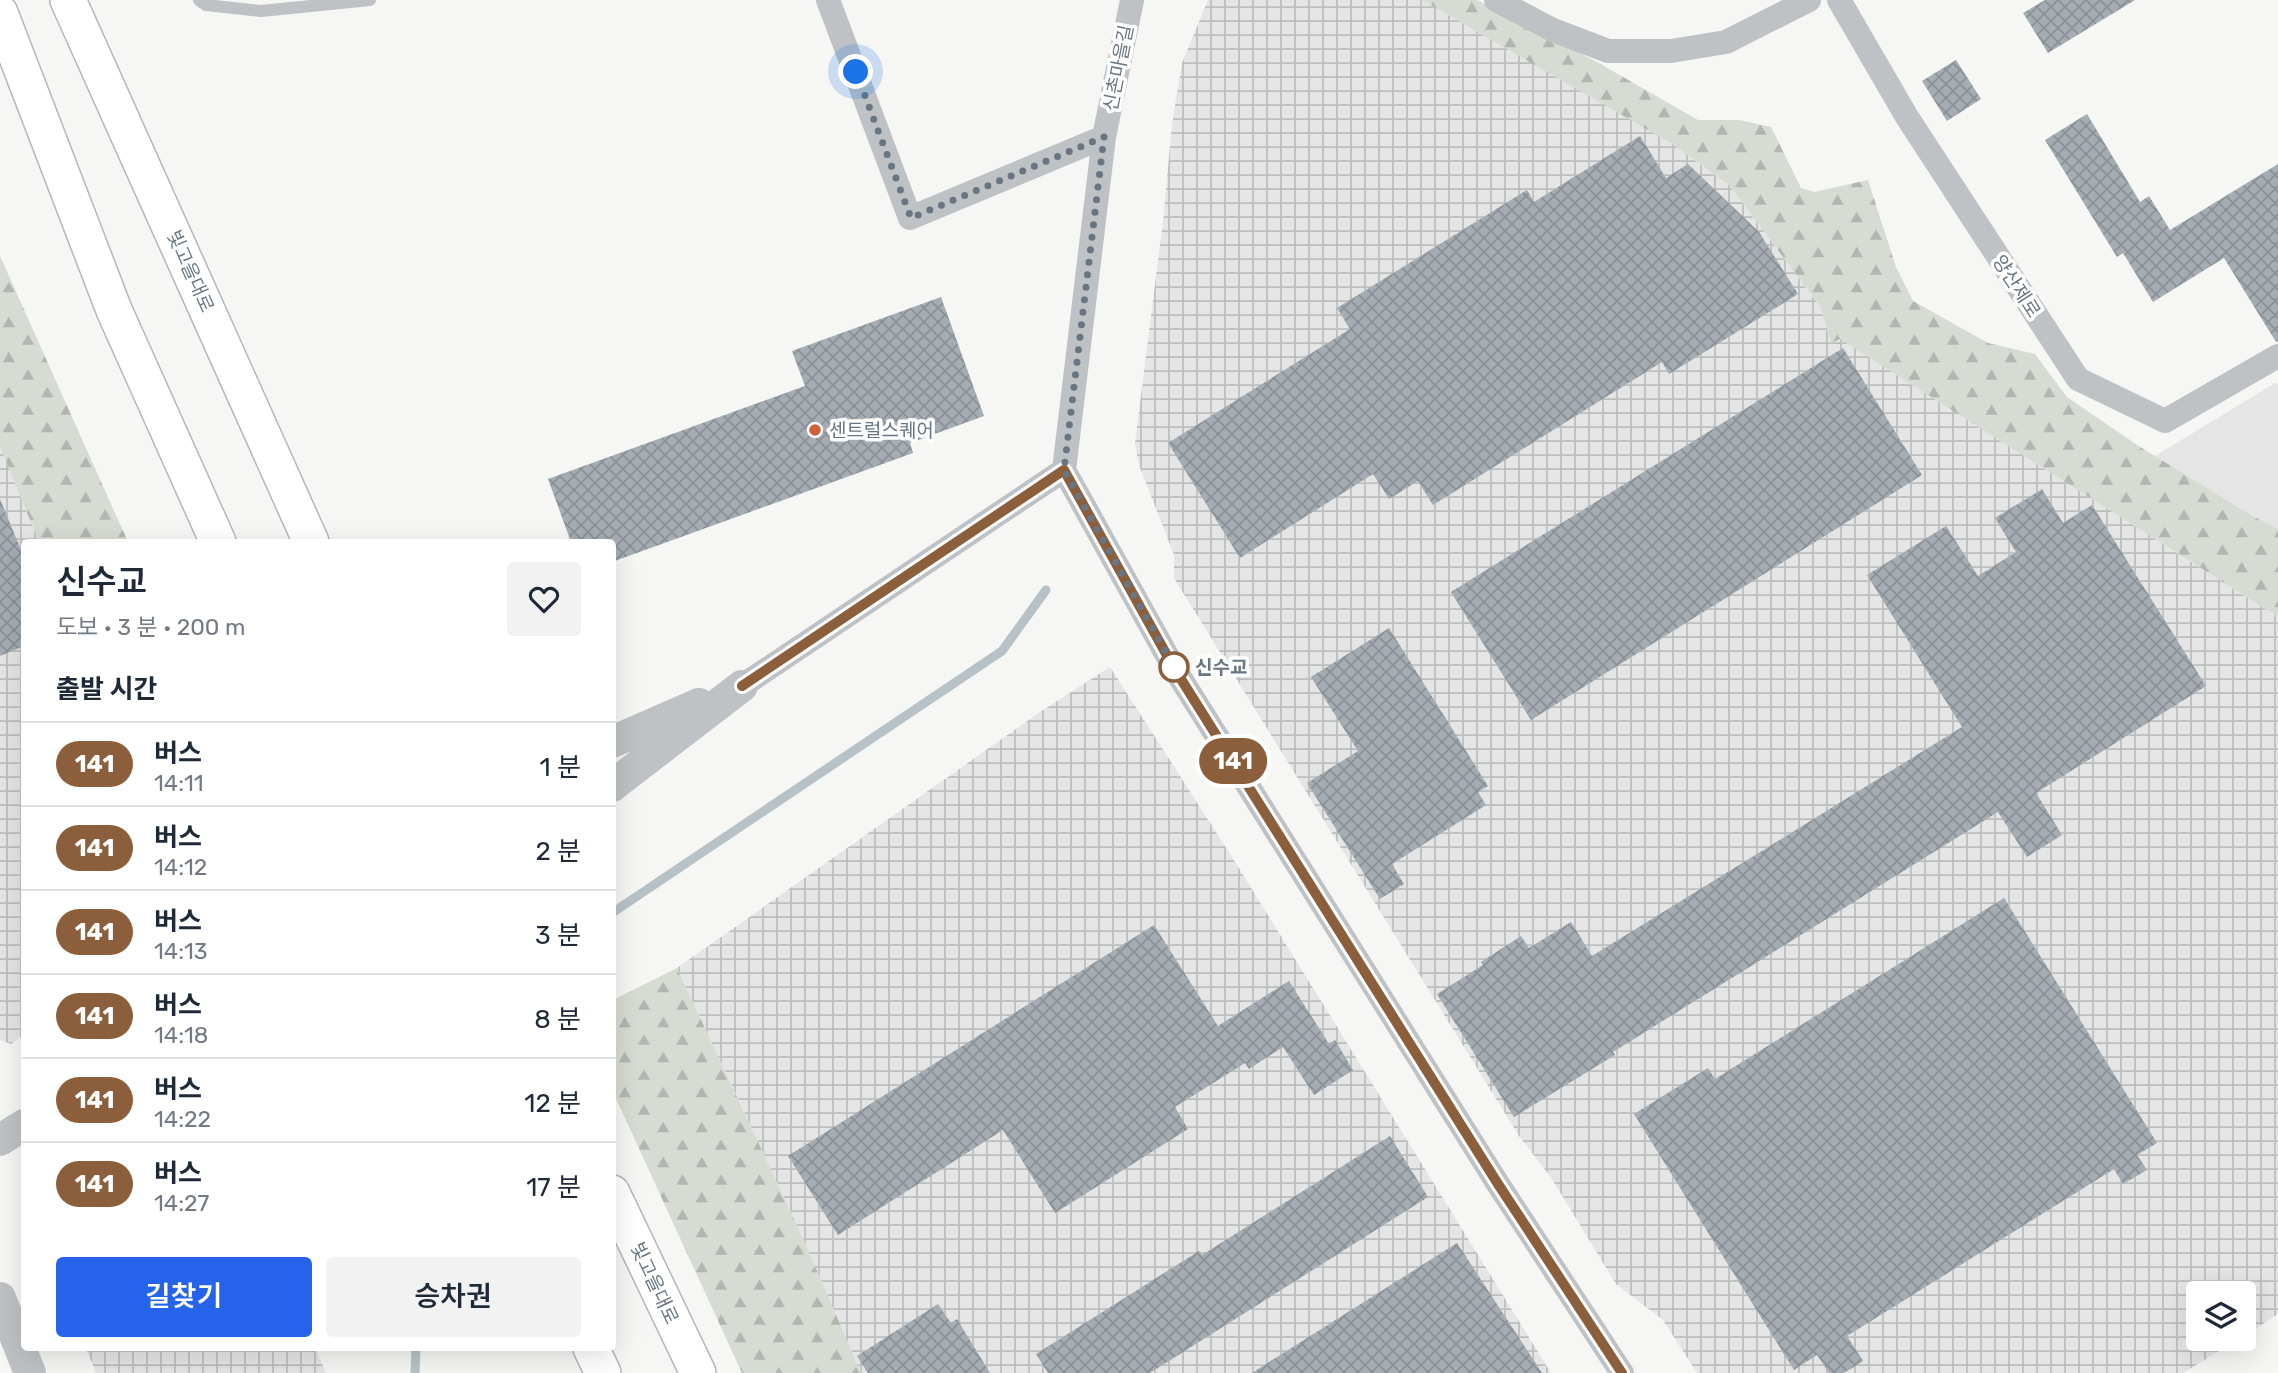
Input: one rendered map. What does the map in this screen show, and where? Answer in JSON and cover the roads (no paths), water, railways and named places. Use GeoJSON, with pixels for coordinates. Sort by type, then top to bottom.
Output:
{"type":"FeatureCollection","features":[{"type":"Feature","properties":{"kind":"main road","name":"빛고을대로"},"geometry":{"type":"LineString","coordinates":[[68,0],[310,539]]}},
{"type":"Feature","properties":{"kind":"main road"},"geometry":{"type":"LineString","coordinates":[[90,0],[193,275]]}},
{"type":"Feature","properties":{"kind":"main road"},"geometry":{"type":"LineString","coordinates":[[0,13],[114,310]]}},
{"type":"Feature","properties":{"kind":"main road"},"geometry":{"type":"LineString","coordinates":[[0,61],[217,539]]}},
{"type":"Feature","properties":{"kind":"main road","name":"빛고을대로"},"geometry":{"type":"LineString","coordinates":[[616,1201],[698,1373]]}},
{"type":"Feature","properties":{"kind":"main road"},"geometry":{"type":"LineString","coordinates":[[592,1351],[603,1373]]}},
{"type":"Feature","properties":{"kind":"street"},"geometry":{"type":"LineString","coordinates":[[828,0],[911,218],[1104,137]]}},
{"type":"Feature","properties":{"kind":"street","name":"신촌마을길"},"geometry":{"type":"LineString","coordinates":[[1064,470],[1104,137],[1132,0]]}},
{"type":"Feature","properties":{"kind":"street"},"geometry":{"type":"LineString","coordinates":[[1496,0],[1553,30],[1608,51],[1671,51],[1726,42],[1809,0]]}},
{"type":"Feature","properties":{"kind":"street","name":"양산제로"},"geometry":{"type":"LineString","coordinates":[[1839,0],[1907,117],[2078,379],[2165,421],[2276,360]]}},
{"type":"Feature","properties":{"kind":"street"},"geometry":{"type":"LineString","coordinates":[[616,783],[742,686],[1064,470],[1174,668],[1498,1184],[1622,1373]]}},
{"type":"Feature","properties":{"kind":"street"},"geometry":{"type":"LineString","coordinates":[[616,740],[742,686]]}},
{"type":"Feature","properties":{"kind":"street"},"geometry":{"type":"LineString","coordinates":[[0,1140],[21,1127]]}},
{"type":"Feature","properties":{"kind":"street"},"geometry":{"type":"LineString","coordinates":[[0,1298],[21,1350]]}},
{"type":"Feature","properties":{"kind":"street"},"geometry":{"type":"LineString","coordinates":[[21,1351],[30,1373]]}},
{"type":"Feature","properties":{"kind":"lane"},"geometry":{"type":"LineString","coordinates":[[199,0],[206,5],[261,11],[370,0]]}},
{"type":"Feature","properties":{"kind":"waterway"},"geometry":{"type":"LineString","coordinates":[[616,910],[1002,651],[1046,590]]}},
{"type":"Feature","properties":{"kind":"waterway"},"geometry":{"type":"LineString","coordinates":[[415,1373],[416,1351]]}},
{"type":"Feature","properties":{"kind":"place","name":"센트럴스퀘어"},"geometry":{"type":"Point","coordinates":[815,430]}},
{"type":"Feature","properties":{"kind":"place","name":"신수교"},"geometry":{"type":"Point","coordinates":[1174,667]}}]}
